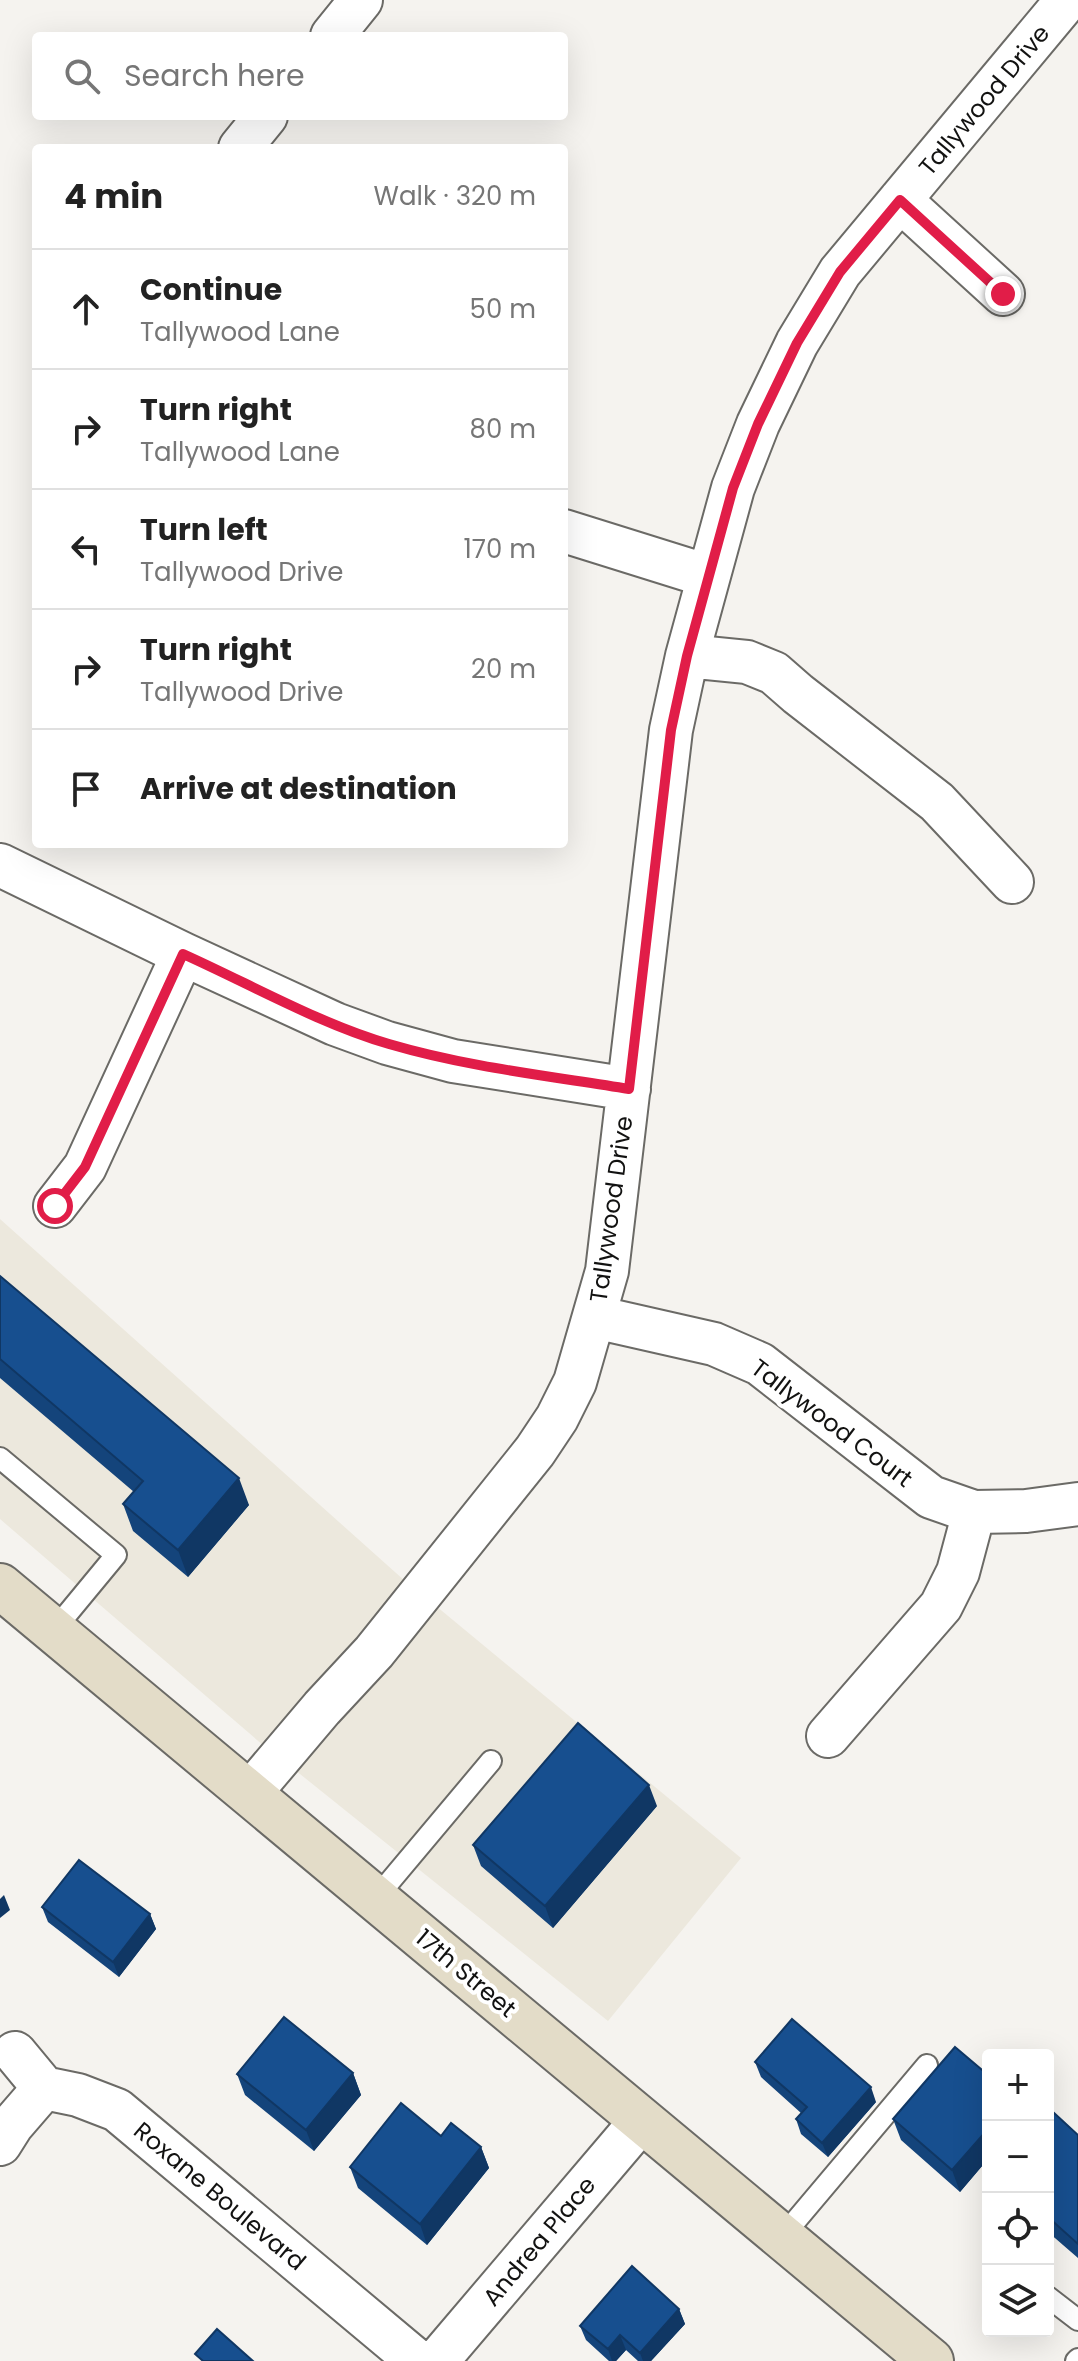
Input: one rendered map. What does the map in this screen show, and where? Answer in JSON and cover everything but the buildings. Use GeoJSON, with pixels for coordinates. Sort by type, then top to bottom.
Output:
{"type":"FeatureCollection","features":[{"type":"Feature","properties":{"kind":"main road","name":"17th Street"},"geometry":{"type":"LineString","coordinates":[[0,1586],[931,2361]]}},
{"type":"Feature","properties":{"kind":"street"},"geometry":{"type":"LineString","coordinates":[[335,32],[361,0]]}},
{"type":"Feature","properties":{"kind":"street","name":"Tallywood Drive"},"geometry":{"type":"LineString","coordinates":[[250,1793],[374,1652],[535,1451],[557,1418],[575,1382],[607,1271],[671,730],[687,656],[733,488],[758,424],[797,343],[840,272],[1067,0]]}},
{"type":"Feature","properties":{"kind":"street"},"geometry":{"type":"LineString","coordinates":[[243,144],[263,120]]}},
{"type":"Feature","properties":{"kind":"street"},"geometry":{"type":"LineString","coordinates":[[900,200],[1003,294]]}},
{"type":"Feature","properties":{"kind":"street"},"geometry":{"type":"LineString","coordinates":[[568,532],[708,576]]}},
{"type":"Feature","properties":{"kind":"street"},"geometry":{"type":"LineString","coordinates":[[687,656],[747,662],[774,673],[937,802],[1012,882]]}},
{"type":"Feature","properties":{"kind":"street"},"geometry":{"type":"LineString","coordinates":[[0,865],[335,1024],[387,1043],[453,1061],[629,1089]]}},
{"type":"Feature","properties":{"kind":"street"},"geometry":{"type":"LineString","coordinates":[[55,1206],[85,1167],[183,954]]}},
{"type":"Feature","properties":{"kind":"street","name":"Tallywood Court"},"geometry":{"type":"LineString","coordinates":[[595,1317],[714,1344],[760,1364],[931,1497],[974,1512],[1026,1511],[1078,1504]]}},
{"type":"Feature","properties":{"kind":"street"},"geometry":{"type":"LineString","coordinates":[[828,1736],[941,1606],[958,1572],[974,1512]]}},
{"type":"Feature","properties":{"kind":"street"},"geometry":{"type":"LineString","coordinates":[[0,2144],[44,2088],[15,2053]]}},
{"type":"Feature","properties":{"kind":"street","name":"Roxane Boulevard"},"geometry":{"type":"LineString","coordinates":[[44,2088],[78,2095],[117,2110],[417,2361]]}},
{"type":"Feature","properties":{"kind":"street","name":"Andrea Place"},"geometry":{"type":"LineString","coordinates":[[437,2361],[642,2120]]}},
{"type":"Feature","properties":{"kind":"lane"},"geometry":{"type":"LineString","coordinates":[[0,1458],[116,1555],[54,1630]]}},
{"type":"Feature","properties":{"kind":"lane"},"geometry":{"type":"LineString","coordinates":[[376,1898],[491,1761]]}},
{"type":"Feature","properties":{"kind":"lane"},"geometry":{"type":"LineString","coordinates":[[782,2237],[927,2065]]}},
{"type":"Feature","properties":{"kind":"lane"},"geometry":{"type":"LineString","coordinates":[[1054,2302],[1078,2320]]}},
{"type":"Feature","properties":{"kind":"shaded area"},"geometry":{"type":"Polygon","coordinates":[[[0,1219],[405,1581],[264,1746],[0,1519],[0,1219]]]}},
{"type":"Feature","properties":{"kind":"shaded area"},"geometry":{"type":"Polygon","coordinates":[[[436,1606],[741,1858],[608,2021],[295,1770],[436,1606]]]}},
{"type":"Feature","properties":{"kind":"route"},"geometry":{"type":"LineString","coordinates":[[55,1206],[85,1167],[183,954],[335,1024],[387,1043],[453,1061],[629,1089],[671,730],[687,656],[733,488],[758,424],[797,343],[840,272],[900,200],[1003,294]]}}]}
